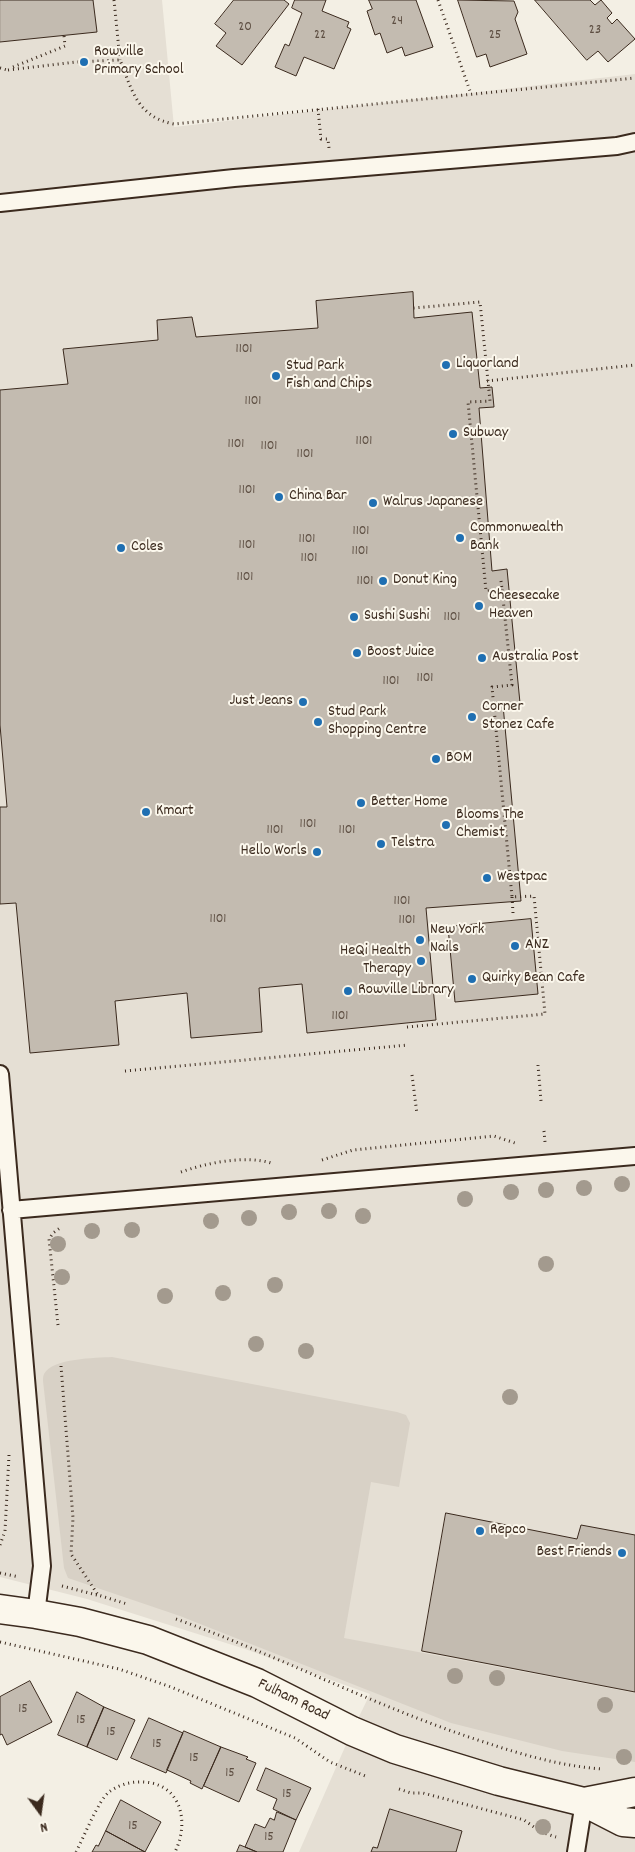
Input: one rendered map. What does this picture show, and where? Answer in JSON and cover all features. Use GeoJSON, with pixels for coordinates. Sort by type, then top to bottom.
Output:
{"type":"FeatureCollection","features":[{"type":"Feature","properties":{"kind":"street","name":"Fulham Road"},"geometry":{"type":"LineString","coordinates":[[0,1609],[93,1625],[148,1640],[257,1683],[352,1731],[395,1749],[499,1781],[584,1802],[623,1822],[635,1823]]}},
{"type":"Feature","properties":{"kind":"street","name":"Fulham Road"},"geometry":{"type":"LineString","coordinates":[[584,1802],[635,1792]]}},
{"type":"Feature","properties":{"kind":"lane"},"geometry":{"type":"LineString","coordinates":[[0,203],[234,178],[617,146],[635,142]]}},
{"type":"Feature","properties":{"kind":"lane"},"geometry":{"type":"LineString","coordinates":[[0,1074],[3,1136],[42,1566],[36,1614]]}},
{"type":"Feature","properties":{"kind":"lane"},"geometry":{"type":"LineString","coordinates":[[11,1210],[635,1156]]}},
{"type":"Feature","properties":{"kind":"lane"},"geometry":{"type":"LineString","coordinates":[[576,1852],[584,1802]]}},
{"type":"Feature","properties":{"kind":"path"},"geometry":{"type":"LineString","coordinates":[[114,0],[120,60],[133,92],[141,106],[153,118],[161,122],[174,124],[635,78]]}},
{"type":"Feature","properties":{"kind":"path"},"geometry":{"type":"LineString","coordinates":[[438,0],[471,94]]}},
{"type":"Feature","properties":{"kind":"path"},"geometry":{"type":"LineString","coordinates":[[8,70],[65,46],[64,36]]}},
{"type":"Feature","properties":{"kind":"path"},"geometry":{"type":"LineString","coordinates":[[0,68],[8,70],[76,62],[120,60]]}},
{"type":"Feature","properties":{"kind":"path"},"geometry":{"type":"LineString","coordinates":[[318,109],[321,139],[328,139],[329,151]]}},
{"type":"Feature","properties":{"kind":"path"},"geometry":{"type":"LineString","coordinates":[[414,308],[480,302],[490,401],[468,402],[486,591],[502,589]]}},
{"type":"Feature","properties":{"kind":"path"},"geometry":{"type":"LineString","coordinates":[[487,381],[635,366]]}},
{"type":"Feature","properties":{"kind":"path"},"geometry":{"type":"LineString","coordinates":[[501,581],[512,685],[492,686],[514,913]]}},
{"type":"Feature","properties":{"kind":"path"},"geometry":{"type":"LineString","coordinates":[[407,1027],[545,1014],[534,896],[512,897]]}},
{"type":"Feature","properties":{"kind":"path"},"geometry":{"type":"LineString","coordinates":[[125,1071],[408,1045]]}},
{"type":"Feature","properties":{"kind":"path"},"geometry":{"type":"LineString","coordinates":[[538,1065],[542,1101]]}},
{"type":"Feature","properties":{"kind":"path"},"geometry":{"type":"LineString","coordinates":[[412,1075],[417,1114]]}},
{"type":"Feature","properties":{"kind":"path"},"geometry":{"type":"LineString","coordinates":[[315,1160],[322,1160],[353,1150],[494,1136],[515,1143],[522,1142]]}},
{"type":"Feature","properties":{"kind":"path"},"geometry":{"type":"LineString","coordinates":[[538,1142],[545,1141]]}},
{"type":"Feature","properties":{"kind":"path"},"geometry":{"type":"LineString","coordinates":[[175,1175],[200,1165],[258,1159],[271,1163]]}},
{"type":"Feature","properties":{"kind":"path"},"geometry":{"type":"LineString","coordinates":[[58,1325],[49,1240],[53,1233],[60,1228],[70,1227]]}},
{"type":"Feature","properties":{"kind":"path"},"geometry":{"type":"LineString","coordinates":[[61,1366],[73,1518],[71,1554],[98,1595],[130,1605]]}},
{"type":"Feature","properties":{"kind":"path"},"geometry":{"type":"LineString","coordinates":[[0,1545],[5,1532],[9,1452]]}},
{"type":"Feature","properties":{"kind":"path"},"geometry":{"type":"LineString","coordinates":[[175,1619],[221,1635],[447,1730],[546,1761],[574,1767],[606,1769]]}},
{"type":"Feature","properties":{"kind":"path"},"geometry":{"type":"LineString","coordinates":[[0,1642],[119,1668],[171,1687],[295,1738],[330,1762],[368,1777]]}},
{"type":"Feature","properties":{"kind":"path"},"geometry":{"type":"LineString","coordinates":[[76,1852],[108,1792],[120,1785],[135,1782],[151,1782],[167,1788],[177,1802],[182,1818],[178,1846],[174,1852]]}},
{"type":"Feature","properties":{"kind":"path"},"geometry":{"type":"LineString","coordinates":[[399,1790],[423,1794],[524,1820],[541,1832],[556,1837]]}},
{"type":"Feature","properties":{"kind":"shaded area","name":"Stud Park Shopping Centre"},"geometry":{"type":"Polygon","coordinates":[[[0,0],[162,0],[174,127],[635,74],[635,1852],[299,1852],[370,1694],[245,1649],[87,1599],[0,1577],[0,0]]]}},
{"type":"Feature","properties":{"kind":"shaded area"},"geometry":{"type":"Polygon","coordinates":[[[112,1357],[406,1415],[410,1423],[399,1487],[371,1482],[344,1638],[635,1693],[635,1762],[562,1751],[451,1723],[180,1616],[68,1578],[64,1568],[43,1376],[49,1369],[65,1362],[112,1357]]]}},
{"type":"Feature","properties":{"kind":"building"},"geometry":{"type":"Polygon","coordinates":[[[0,0],[93,0],[97,32],[0,42],[0,0]]]}},
{"type":"Feature","properties":{"kind":"building"},"geometry":{"type":"Polygon","coordinates":[[[234,0],[284,0],[289,4],[242,65],[216,46],[226,33],[215,24],[234,0]]]}},
{"type":"Feature","properties":{"kind":"building"},"geometry":{"type":"Polygon","coordinates":[[[295,0],[326,0],[322,11],[349,22],[347,27],[351,29],[334,69],[304,57],[296,76],[275,67],[285,44],[289,46],[302,13],[292,8],[295,0]]]}},
{"type":"Feature","properties":{"kind":"building"},"geometry":{"type":"Polygon","coordinates":[[[369,0],[416,0],[433,47],[405,56],[402,47],[387,53],[380,33],[375,35],[367,11],[372,9],[369,0]]]}},
{"type":"Feature","properties":{"kind":"building"},"geometry":{"type":"Polygon","coordinates":[[[458,0],[514,1],[518,12],[515,19],[527,54],[490,67],[486,54],[477,57],[458,0]]]}},
{"type":"Feature","properties":{"kind":"building"},"geometry":{"type":"Polygon","coordinates":[[[535,0],[590,0],[595,5],[601,0],[612,13],[607,18],[612,24],[617,19],[635,39],[608,62],[598,51],[587,60],[535,0]]]}},
{"type":"Feature","properties":{"kind":"building","name":"Stud Park Shopping Centre"},"geometry":{"type":"Polygon","coordinates":[[[413,292],[414,318],[472,312],[480,388],[492,387],[494,407],[479,408],[492,571],[507,569],[520,703],[503,705],[521,901],[426,908],[436,1020],[307,1033],[302,984],[259,988],[262,1032],[191,1038],[187,993],[115,1001],[119,1045],[30,1053],[16,903],[0,904],[0,807],[7,807],[0,725],[0,390],[68,384],[63,349],[158,340],[157,320],[192,317],[196,337],[318,328],[316,301],[413,292]]]}},
{"type":"Feature","properties":{"kind":"building"},"geometry":{"type":"Polygon","coordinates":[[[531,919],[538,994],[455,1002],[448,927],[531,919]]]}},
{"type":"Feature","properties":{"kind":"building"},"geometry":{"type":"Polygon","coordinates":[[[446,1513],[577,1539],[581,1525],[635,1535],[635,1692],[422,1651],[446,1513]]]}},
{"type":"Feature","properties":{"kind":"building"},"geometry":{"type":"Polygon","coordinates":[[[30,1681],[52,1722],[7,1745],[2,1734],[0,1735],[0,1697],[30,1681]]]}},
{"type":"Feature","properties":{"kind":"building"},"geometry":{"type":"Polygon","coordinates":[[[77,1692],[104,1707],[87,1747],[58,1735],[77,1692]]]}},
{"type":"Feature","properties":{"kind":"building"},"geometry":{"type":"Polygon","coordinates":[[[104,1707],[135,1720],[117,1760],[87,1747],[104,1707]]]}},
{"type":"Feature","properties":{"kind":"building"},"geometry":{"type":"Polygon","coordinates":[[[149,1718],[183,1733],[166,1773],[131,1758],[149,1718]]]}},
{"type":"Feature","properties":{"kind":"building"},"geometry":{"type":"Polygon","coordinates":[[[184,1731],[221,1747],[202,1789],[190,1783],[191,1781],[167,1770],[184,1731]]]}},
{"type":"Feature","properties":{"kind":"building"},"geometry":{"type":"Polygon","coordinates":[[[221,1747],[248,1757],[246,1759],[256,1763],[239,1802],[204,1786],[221,1747]]]}},
{"type":"Feature","properties":{"kind":"building"},"geometry":{"type":"Polygon","coordinates":[[[266,1768],[311,1788],[296,1820],[273,1809],[277,1799],[257,1790],[266,1768]]]}},
{"type":"Feature","properties":{"kind":"building"},"geometry":{"type":"Polygon","coordinates":[[[121,1800],[161,1822],[145,1852],[106,1831],[121,1800]]]}},
{"type":"Feature","properties":{"kind":"building"},"geometry":{"type":"Polygon","coordinates":[[[390,1809],[462,1831],[456,1852],[371,1852],[373,1847],[377,1848],[390,1809]]]}},
{"type":"Feature","properties":{"kind":"building"},"geometry":{"type":"Polygon","coordinates":[[[277,1812],[296,1820],[283,1852],[257,1852],[245,1847],[255,1824],[265,1828],[270,1818],[274,1820],[277,1812]]]}},
{"type":"Feature","properties":{"kind":"building"},"geometry":{"type":"Polygon","coordinates":[[[106,1831],[145,1852],[92,1852],[96,1845],[98,1846],[106,1831]]]}},
{"type":"Feature","properties":{"kind":"building"},"geometry":{"type":"Polygon","coordinates":[[[240,1845],[245,1847],[257,1852],[237,1852],[240,1845]]]}},
{"type":"Feature","properties":{"kind":"place","name":"Rowville Primary School"},"geometry":{"type":"Point","coordinates":[84,62]}},
{"type":"Feature","properties":{"kind":"place","name":"Liquorland"},"geometry":{"type":"Point","coordinates":[446,365]}},
{"type":"Feature","properties":{"kind":"place","name":"Stud Park Fish and Chips"},"geometry":{"type":"Point","coordinates":[276,376]}},
{"type":"Feature","properties":{"kind":"place","name":"Subway"},"geometry":{"type":"Point","coordinates":[453,434]}},
{"type":"Feature","properties":{"kind":"place","name":"China Bar"},"geometry":{"type":"Point","coordinates":[279,497]}},
{"type":"Feature","properties":{"kind":"place","name":"Walrus Japanese"},"geometry":{"type":"Point","coordinates":[373,503]}},
{"type":"Feature","properties":{"kind":"place","name":"Commonwealth Bank"},"geometry":{"type":"Point","coordinates":[460,538]}},
{"type":"Feature","properties":{"kind":"place","name":"Coles"},"geometry":{"type":"Point","coordinates":[121,548]}},
{"type":"Feature","properties":{"kind":"place","name":"Donut King"},"geometry":{"type":"Point","coordinates":[383,581]}},
{"type":"Feature","properties":{"kind":"place","name":"Cheesecake Heaven"},"geometry":{"type":"Point","coordinates":[479,606]}},
{"type":"Feature","properties":{"kind":"place","name":"Sushi Sushi"},"geometry":{"type":"Point","coordinates":[354,617]}},
{"type":"Feature","properties":{"kind":"place","name":"Boost Juice"},"geometry":{"type":"Point","coordinates":[357,653]}},
{"type":"Feature","properties":{"kind":"place","name":"Australia Post"},"geometry":{"type":"Point","coordinates":[482,658]}},
{"type":"Feature","properties":{"kind":"place","name":"Just Jeans"},"geometry":{"type":"Point","coordinates":[303,702]}},
{"type":"Feature","properties":{"kind":"place","name":"Corner Stonez Cafe"},"geometry":{"type":"Point","coordinates":[472,717]}},
{"type":"Feature","properties":{"kind":"place","name":"Stud Park Shopping Centre"},"geometry":{"type":"Point","coordinates":[318,722]}},
{"type":"Feature","properties":{"kind":"place","name":"BOM"},"geometry":{"type":"Point","coordinates":[436,759]}},
{"type":"Feature","properties":{"kind":"place","name":"Better Home"},"geometry":{"type":"Point","coordinates":[361,803]}},
{"type":"Feature","properties":{"kind":"place","name":"Kmart"},"geometry":{"type":"Point","coordinates":[146,812]}},
{"type":"Feature","properties":{"kind":"place","name":"Blooms The Chemist"},"geometry":{"type":"Point","coordinates":[446,825]}},
{"type":"Feature","properties":{"kind":"place","name":"Telstra"},"geometry":{"type":"Point","coordinates":[381,844]}},
{"type":"Feature","properties":{"kind":"place","name":"Hello Worls"},"geometry":{"type":"Point","coordinates":[317,852]}},
{"type":"Feature","properties":{"kind":"place","name":"Westpac"},"geometry":{"type":"Point","coordinates":[487,878]}},
{"type":"Feature","properties":{"kind":"place","name":"New York Nails"},"geometry":{"type":"Point","coordinates":[420,940]}},
{"type":"Feature","properties":{"kind":"place","name":"ANZ"},"geometry":{"type":"Point","coordinates":[515,946]}},
{"type":"Feature","properties":{"kind":"place","name":"HeQi Health Therapy"},"geometry":{"type":"Point","coordinates":[421,961]}},
{"type":"Feature","properties":{"kind":"place","name":"Quirky Bean Cafe"},"geometry":{"type":"Point","coordinates":[472,979]}},
{"type":"Feature","properties":{"kind":"place","name":"Rowville Library"},"geometry":{"type":"Point","coordinates":[348,991]}},
{"type":"Feature","properties":{"kind":"place","name":"Repco"},"geometry":{"type":"Point","coordinates":[480,1531]}},
{"type":"Feature","properties":{"kind":"place","name":"Best Friends"},"geometry":{"type":"Point","coordinates":[622,1553]}}]}
